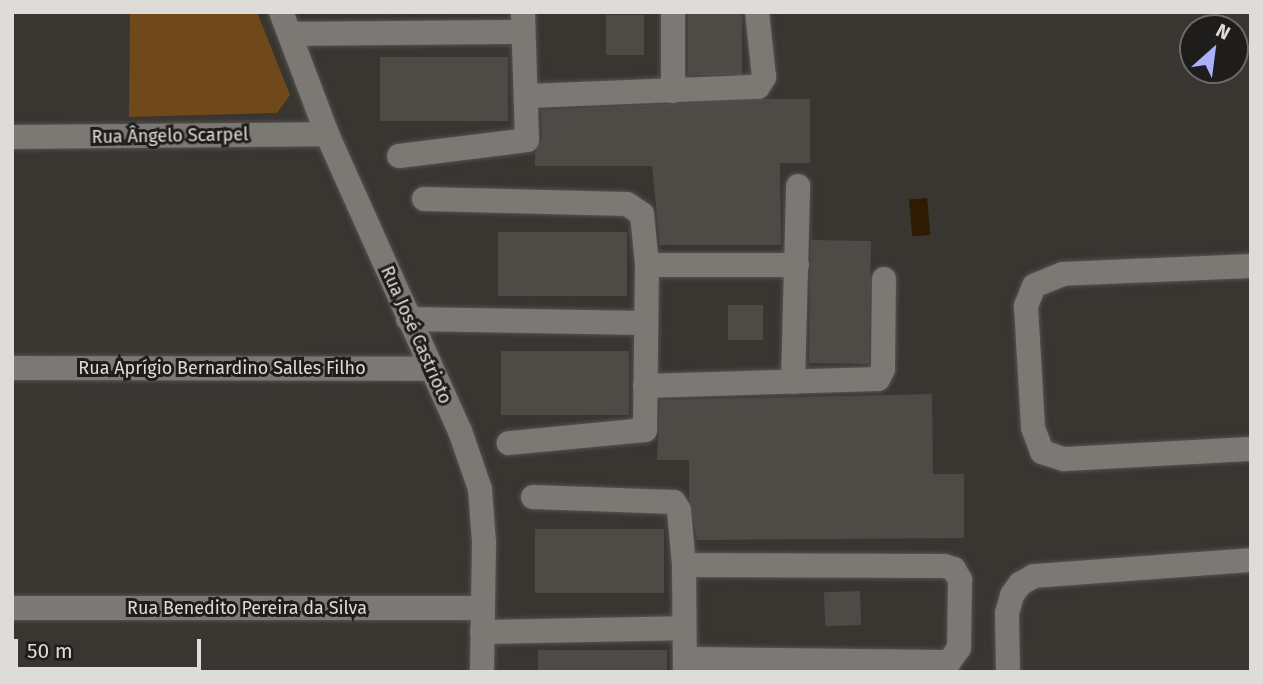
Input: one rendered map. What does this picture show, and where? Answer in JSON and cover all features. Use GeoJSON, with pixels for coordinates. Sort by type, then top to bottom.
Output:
{"type":"FeatureCollection","features":[{"type":"Feature","properties":{"kind":"street"},"geometry":{"type":"LineString","coordinates":[[673,12],[673,91]]}},
{"type":"Feature","properties":{"kind":"street"},"geometry":{"type":"LineString","coordinates":[[528,96],[761,85],[757,12]]}},
{"type":"Feature","properties":{"kind":"street"},"geometry":{"type":"LineString","coordinates":[[285,23],[523,22],[529,134],[524,143],[399,156]]}},
{"type":"Feature","properties":{"kind":"street","name":"Rua José Castrioto"},"geometry":{"type":"LineString","coordinates":[[285,23],[327,134],[431,369],[480,489],[482,672]]}},
{"type":"Feature","properties":{"kind":"street","name":"Rua Ângelo Scarpel"},"geometry":{"type":"LineString","coordinates":[[12,137],[327,134]]}},
{"type":"Feature","properties":{"kind":"street"},"geometry":{"type":"LineString","coordinates":[[793,383],[798,186]]}},
{"type":"Feature","properties":{"kind":"street"},"geometry":{"type":"LineString","coordinates":[[424,200],[634,206],[644,220],[647,265],[646,426],[641,433],[509,443]]}},
{"type":"Feature","properties":{"kind":"street"},"geometry":{"type":"LineString","coordinates":[[647,265],[797,265]]}},
{"type":"Feature","properties":{"kind":"street"},"geometry":{"type":"LineString","coordinates":[[1251,266],[1063,274],[1034,286],[1026,306],[1033,428],[1042,452],[1063,458],[1251,449]]}},
{"type":"Feature","properties":{"kind":"street"},"geometry":{"type":"LineString","coordinates":[[645,386],[793,383],[880,377],[884,279]]}},
{"type":"Feature","properties":{"kind":"street"},"geometry":{"type":"LineString","coordinates":[[408,319],[646,323]]}},
{"type":"Feature","properties":{"kind":"street","name":"Rua Aprígio Bernardino Salles Filho"},"geometry":{"type":"LineString","coordinates":[[12,368],[431,369]]}},
{"type":"Feature","properties":{"kind":"street"},"geometry":{"type":"LineString","coordinates":[[533,498],[674,502],[679,510],[684,565],[682,628],[685,665],[949,662],[959,648],[960,580],[954,569],[944,566],[684,565]]}},
{"type":"Feature","properties":{"kind":"street"},"geometry":{"type":"LineString","coordinates":[[1008,672],[1012,595],[1034,576],[1251,560]]}},
{"type":"Feature","properties":{"kind":"street","name":"Rua Benedito Pereira da Silva"},"geometry":{"type":"LineString","coordinates":[[12,608],[682,628]]}},
{"type":"Feature","properties":{"kind":"shaded area"},"geometry":{"type":"Polygon","coordinates":[[[130,12],[257,12],[290,95],[277,113],[129,117],[130,12]]]}},
{"type":"Feature","properties":{"kind":"shaded area"},"geometry":{"type":"Polygon","coordinates":[[[927,198],[930,235],[912,236],[909,200],[927,198]]]}},
{"type":"Feature","properties":{"kind":"building"},"geometry":{"type":"Polygon","coordinates":[[[688,12],[742,12],[742,75],[688,75],[688,12]]]}},
{"type":"Feature","properties":{"kind":"building"},"geometry":{"type":"Polygon","coordinates":[[[606,15],[644,15],[644,55],[606,55],[606,15]]]}},
{"type":"Feature","properties":{"kind":"building"},"geometry":{"type":"Polygon","coordinates":[[[380,57],[508,57],[508,121],[380,121],[380,57]]]}},
{"type":"Feature","properties":{"kind":"building"},"geometry":{"type":"Polygon","coordinates":[[[810,99],[810,163],[780,163],[781,245],[660,245],[652,166],[535,166],[535,153],[542,140],[541,110],[810,99]]]}},
{"type":"Feature","properties":{"kind":"building"},"geometry":{"type":"Polygon","coordinates":[[[498,232],[627,232],[627,296],[498,296],[498,232]]]}},
{"type":"Feature","properties":{"kind":"building"},"geometry":{"type":"Polygon","coordinates":[[[811,240],[871,241],[869,364],[809,363],[811,240]]]}},
{"type":"Feature","properties":{"kind":"building"},"geometry":{"type":"Polygon","coordinates":[[[728,305],[763,305],[763,340],[728,340],[728,305]]]}},
{"type":"Feature","properties":{"kind":"building"},"geometry":{"type":"Polygon","coordinates":[[[501,351],[629,351],[629,415],[501,415],[501,351]]]}},
{"type":"Feature","properties":{"kind":"building"},"geometry":{"type":"Polygon","coordinates":[[[932,394],[933,474],[964,474],[964,538],[697,540],[689,497],[689,460],[657,460],[660,400],[932,394]]]}},
{"type":"Feature","properties":{"kind":"building"},"geometry":{"type":"Polygon","coordinates":[[[535,529],[664,529],[664,593],[535,593],[535,529]]]}},
{"type":"Feature","properties":{"kind":"building"},"geometry":{"type":"Polygon","coordinates":[[[860,591],[861,625],[825,626],[824,592],[860,591]]]}},
{"type":"Feature","properties":{"kind":"building"},"geometry":{"type":"Polygon","coordinates":[[[538,650],[667,650],[667,672],[538,672],[538,650]]]}}]}
